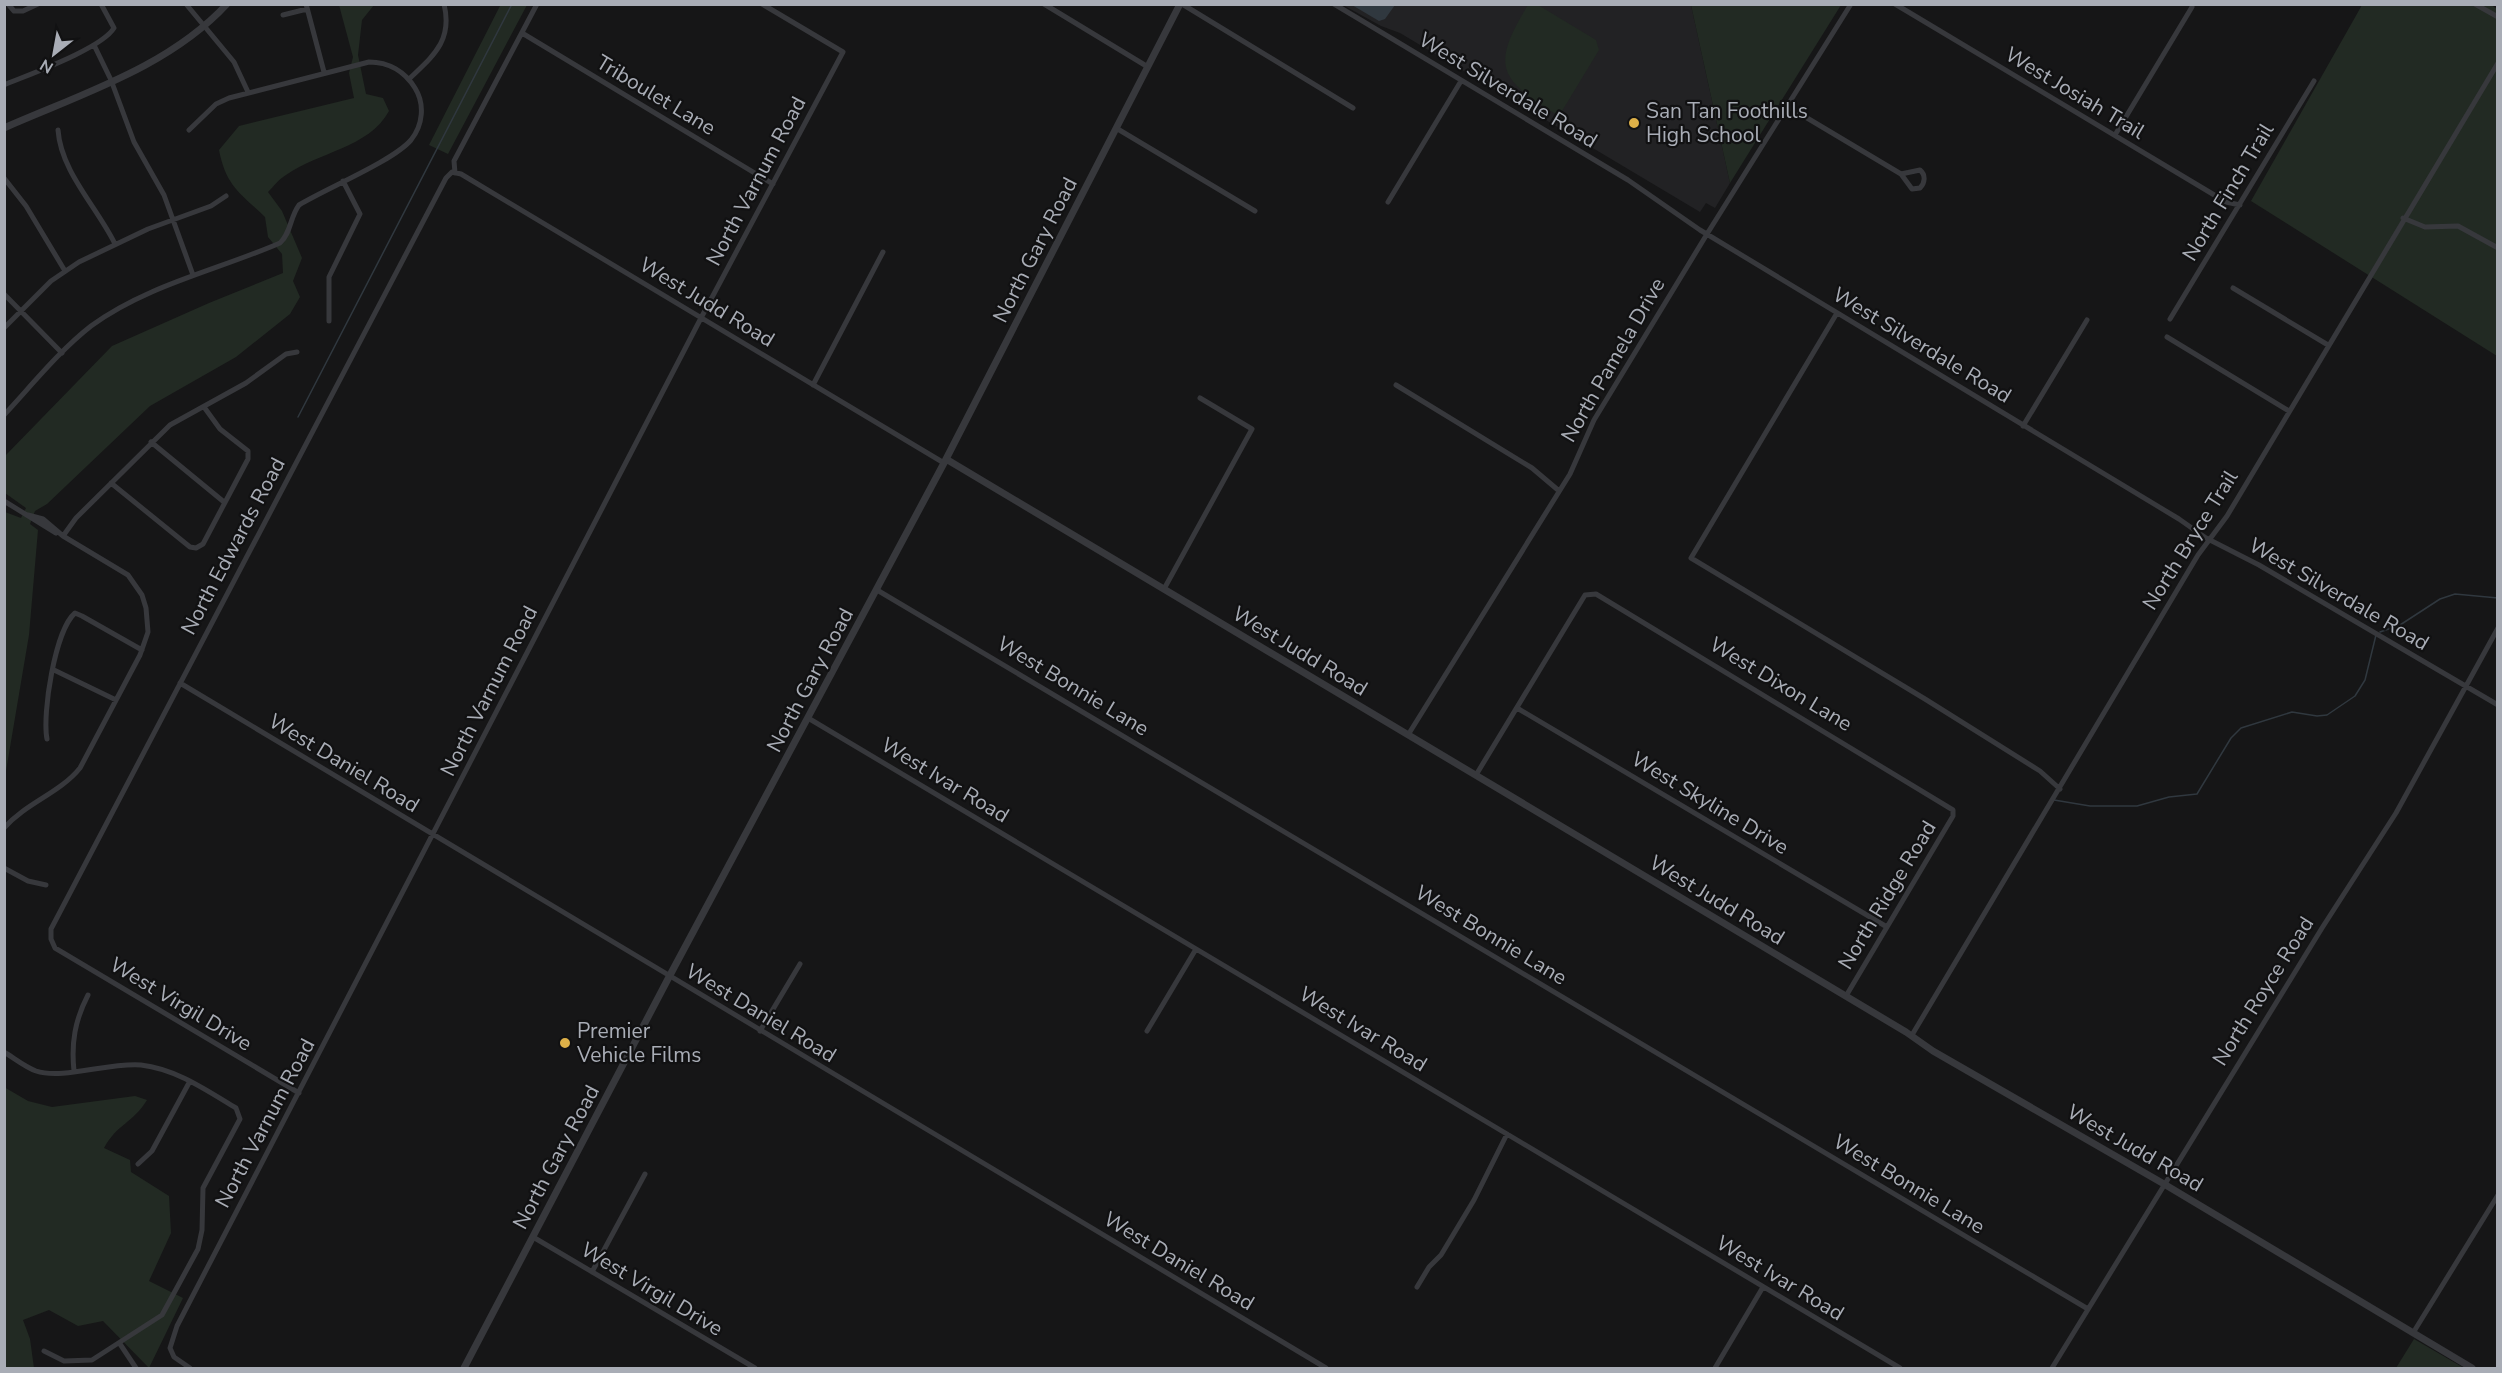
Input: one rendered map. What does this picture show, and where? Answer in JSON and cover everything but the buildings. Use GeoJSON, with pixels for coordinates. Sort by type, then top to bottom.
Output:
{"type":"FeatureCollection","features":[{"type":"Feature","properties":{"kind":"street"},"geometry":{"type":"LineString","coordinates":[[8,4],[14,11],[23,11],[38,4]]}},
{"type":"Feature","properties":{"kind":"street"},"geometry":{"type":"LineString","coordinates":[[4,85],[94,45],[110,35],[114,28],[101,4]]}},
{"type":"Feature","properties":{"kind":"street"},"geometry":{"type":"LineString","coordinates":[[186,4],[234,62],[248,92]]}},
{"type":"Feature","properties":{"kind":"street"},"geometry":{"type":"LineString","coordinates":[[4,128],[165,54],[204,27],[227,4]]}},
{"type":"Feature","properties":{"kind":"street"},"geometry":{"type":"LineString","coordinates":[[409,79],[440,48],[447,28],[444,4]]}},
{"type":"Feature","properties":{"kind":"street","name":"North Edwards Road"},"geometry":{"type":"LineString","coordinates":[[51,939],[51,929],[446,178],[453,172],[454,161],[537,4]]}},
{"type":"Feature","properties":{"kind":"street","name":"North Varnum Road"},"geometry":{"type":"LineString","coordinates":[[190,1368],[174,1357],[170,1348],[177,1326],[701,318],[843,52],[762,4]]}},
{"type":"Feature","properties":{"kind":"street"},"geometry":{"type":"LineString","coordinates":[[1044,4],[1148,67]]}},
{"type":"Feature","properties":{"kind":"street"},"geometry":{"type":"LineString","coordinates":[[1181,4],[1353,108]]}},
{"type":"Feature","properties":{"kind":"street","name":"North Gary Road"},"geometry":{"type":"LineString","coordinates":[[464,1368],[669,977],[945,461],[1181,4]]}},
{"type":"Feature","properties":{"kind":"street","name":"West Silverdale Road"},"geometry":{"type":"LineString","coordinates":[[1334,4],[1628,180],[1707,234],[2209,540],[2259,566],[2498,705]]}},
{"type":"Feature","properties":{"kind":"street","name":"North Pamela Drive"},"geometry":{"type":"LineString","coordinates":[[1408,735],[1570,474],[1594,420],[1851,4]]}},
{"type":"Feature","properties":{"kind":"street","name":"West Josiah Trail"},"geometry":{"type":"LineString","coordinates":[[1895,4],[2226,202],[2240,205]]}},
{"type":"Feature","properties":{"kind":"street"},"geometry":{"type":"LineString","coordinates":[[2475,4],[2498,17]]}},
{"type":"Feature","properties":{"kind":"street"},"geometry":{"type":"LineString","coordinates":[[283,15],[307,7],[324,72]]}},
{"type":"Feature","properties":{"kind":"street"},"geometry":{"type":"LineString","coordinates":[[2115,135],[2192,7]]}},
{"type":"Feature","properties":{"kind":"street","name":"Triboulet Lane"},"geometry":{"type":"LineString","coordinates":[[522,33],[772,184]]}},
{"type":"Feature","properties":{"kind":"street"},"geometry":{"type":"LineString","coordinates":[[94,45],[143,159],[164,195],[193,275]]}},
{"type":"Feature","properties":{"kind":"street"},"geometry":{"type":"LineString","coordinates":[[4,415],[63,353],[90,327],[106,316],[193,275],[280,243],[286,238],[292,214],[299,205],[402,147],[416,132],[422,110],[419,95],[409,79],[388,64],[380,62],[324,72],[248,92],[216,104],[189,130]]}},
{"type":"Feature","properties":{"kind":"street","name":"North Bryce Trail"},"geometry":{"type":"LineString","coordinates":[[1912,1035],[2188,572],[2226,516],[2498,63]]}},
{"type":"Feature","properties":{"kind":"street"},"geometry":{"type":"LineString","coordinates":[[1388,202],[1461,81]]}},
{"type":"Feature","properties":{"kind":"street","name":"North Finch Trail"},"geometry":{"type":"LineString","coordinates":[[2170,319],[2314,81]]}},
{"type":"Feature","properties":{"kind":"street"},"geometry":{"type":"LineString","coordinates":[[1787,106],[1901,174],[1912,189],[1920,188],[1924,183],[1924,176],[1920,170],[1901,174]]}},
{"type":"Feature","properties":{"kind":"street"},"geometry":{"type":"LineString","coordinates":[[1116,128],[1255,211]]}},
{"type":"Feature","properties":{"kind":"street"},"geometry":{"type":"LineString","coordinates":[[58,130],[59,144],[65,161],[104,222],[115,244]]}},
{"type":"Feature","properties":{"kind":"street","name":"West Judd Road"},"geometry":{"type":"LineString","coordinates":[[453,172],[1164,589],[1912,1035],[1933,1051],[2164,1184],[2472,1368]]}},
{"type":"Feature","properties":{"kind":"street"},"geometry":{"type":"LineString","coordinates":[[4,178],[26,206],[65,271]]}},
{"type":"Feature","properties":{"kind":"street"},"geometry":{"type":"LineString","coordinates":[[328,321],[329,277],[360,214],[343,181]]}},
{"type":"Feature","properties":{"kind":"street"},"geometry":{"type":"LineString","coordinates":[[4,328],[65,271],[115,244],[173,219],[211,206],[226,196]]}},
{"type":"Feature","properties":{"kind":"street"},"geometry":{"type":"LineString","coordinates":[[2403,218],[2425,227],[2458,226],[2498,248]]}},
{"type":"Feature","properties":{"kind":"street"},"geometry":{"type":"LineString","coordinates":[[813,385],[884,252]]}},
{"type":"Feature","properties":{"kind":"street"},"geometry":{"type":"LineString","coordinates":[[2233,288],[2328,345]]}},
{"type":"Feature","properties":{"kind":"street"},"geometry":{"type":"LineString","coordinates":[[4,294],[63,353]]}},
{"type":"Feature","properties":{"kind":"street"},"geometry":{"type":"LineString","coordinates":[[1837,313],[1691,558],[1925,699],[2040,771],[2060,789]]}},
{"type":"Feature","properties":{"kind":"street"},"geometry":{"type":"LineString","coordinates":[[2023,426],[2086,320]]}},
{"type":"Feature","properties":{"kind":"street"},"geometry":{"type":"LineString","coordinates":[[2167,337],[2289,411]]}},
{"type":"Feature","properties":{"kind":"street"},"geometry":{"type":"LineString","coordinates":[[63,536],[76,518],[170,425],[246,383],[286,354],[297,352]]}},
{"type":"Feature","properties":{"kind":"street"},"geometry":{"type":"LineString","coordinates":[[1396,386],[1532,468],[1558,490]]}},
{"type":"Feature","properties":{"kind":"street"},"geometry":{"type":"LineString","coordinates":[[1164,589],[1252,429],[1200,398]]}},
{"type":"Feature","properties":{"kind":"street"},"geometry":{"type":"LineString","coordinates":[[111,483],[190,547],[196,548],[203,544],[248,459],[248,451],[220,429],[204,407]]}},
{"type":"Feature","properties":{"kind":"street"},"geometry":{"type":"LineString","coordinates":[[151,442],[224,502]]}},
{"type":"Feature","properties":{"kind":"street"},"geometry":{"type":"LineString","coordinates":[[4,501],[128,575],[142,595],[148,623],[142,650],[85,761],[74,776],[29,807],[4,828]]}},
{"type":"Feature","properties":{"kind":"street","name":"West Bonnie Lane"},"geometry":{"type":"LineString","coordinates":[[877,590],[2088,1309]]}},
{"type":"Feature","properties":{"kind":"street","name":"West Dixon Lane"},"geometry":{"type":"LineString","coordinates":[[1517,708],[1585,595],[1596,594],[1693,650],[1953,810]]}},
{"type":"Feature","properties":{"kind":"street"},"geometry":{"type":"LineString","coordinates":[[46,739],[44,724],[62,632],[75,613],[142,650]]}},
{"type":"Feature","properties":{"kind":"street","name":"North Royce Road"},"geometry":{"type":"LineString","coordinates":[[2052,1368],[2396,813],[2498,628]]}},
{"type":"Feature","properties":{"kind":"street"},"geometry":{"type":"LineString","coordinates":[[54,670],[116,700]]}},
{"type":"Feature","properties":{"kind":"street","name":"West Daniel Road"},"geometry":{"type":"LineString","coordinates":[[180,683],[1326,1368]]}},
{"type":"Feature","properties":{"kind":"street"},"geometry":{"type":"LineString","coordinates":[[1476,775],[1517,708]]}},
{"type":"Feature","properties":{"kind":"street","name":"West Skyline Drive"},"geometry":{"type":"LineString","coordinates":[[1517,708],[1887,927]]}},
{"type":"Feature","properties":{"kind":"street","name":"West Ivar Road"},"geometry":{"type":"LineString","coordinates":[[808,718],[1900,1368]]}},
{"type":"Feature","properties":{"kind":"street","name":"North Ridge Road"},"geometry":{"type":"LineString","coordinates":[[1846,996],[1953,816],[1953,810]]}},
{"type":"Feature","properties":{"kind":"street"},"geometry":{"type":"LineString","coordinates":[[4,868],[28,881],[46,885]]}},
{"type":"Feature","properties":{"kind":"street","name":"West Virgil Drive"},"geometry":{"type":"LineString","coordinates":[[51,939],[55,948],[299,1093]]}},
{"type":"Feature","properties":{"kind":"street"},"geometry":{"type":"LineString","coordinates":[[1147,1031],[1196,949]]}},
{"type":"Feature","properties":{"kind":"street"},"geometry":{"type":"LineString","coordinates":[[760,1031],[800,964]]}},
{"type":"Feature","properties":{"kind":"street"},"geometry":{"type":"LineString","coordinates":[[74,1071],[73,1039],[80,1012],[88,995]]}},
{"type":"Feature","properties":{"kind":"street"},"geometry":{"type":"LineString","coordinates":[[4,1052],[38,1072],[51,1074],[124,1064],[140,1065],[169,1072],[190,1081],[236,1108],[240,1113],[240,1119],[203,1188],[202,1230],[198,1248],[162,1314],[99,1357],[84,1362],[64,1361],[44,1351]]}},
{"type":"Feature","properties":{"kind":"street"},"geometry":{"type":"LineString","coordinates":[[138,1164],[152,1151],[190,1081]]}},
{"type":"Feature","properties":{"kind":"street"},"geometry":{"type":"LineString","coordinates":[[1417,1287],[1429,1267],[1441,1255],[1474,1200],[1507,1134]]}},
{"type":"Feature","properties":{"kind":"street"},"geometry":{"type":"LineString","coordinates":[[592,1272],[645,1174]]}},
{"type":"Feature","properties":{"kind":"street"},"geometry":{"type":"LineString","coordinates":[[2414,1333],[2498,1195]]}},
{"type":"Feature","properties":{"kind":"street","name":"West Virgil Drive"},"geometry":{"type":"LineString","coordinates":[[533,1237],[755,1368]]}},
{"type":"Feature","properties":{"kind":"street"},"geometry":{"type":"LineString","coordinates":[[1715,1368],[1763,1287]]}},
{"type":"Feature","properties":{"kind":"street"},"geometry":{"type":"LineString","coordinates":[[120,1344],[136,1368]]}},
{"type":"Feature","properties":{"kind":"shaded area"},"geometry":{"type":"Polygon","coordinates":[[[501,4],[527,5],[448,154],[429,145],[501,4]]]}},
{"type":"Feature","properties":{"kind":"shaded area"},"geometry":{"type":"Polygon","coordinates":[[[2490,4],[2497,9],[2497,356],[2251,201],[2362,5],[2490,4]]]}},
{"type":"Feature","properties":{"kind":"shaded area"},"geometry":{"type":"Polygon","coordinates":[[[339,5],[374,5],[362,20],[358,55],[366,94],[383,98],[389,111],[369,133],[299,167],[281,178],[268,192],[282,211],[302,258],[293,281],[300,297],[290,314],[236,357],[150,406],[47,504],[35,511],[30,524],[38,530],[29,635],[5,777],[5,512],[21,518],[26,508],[5,493],[5,456],[112,346],[283,273],[282,254],[268,237],[265,217],[241,195],[230,181],[219,150],[239,126],[354,98],[349,73],[353,57],[339,5]]]}},
{"type":"Feature","properties":{"kind":"shaded area","name":"San Tan Foothills High School"},"geometry":{"type":"Polygon","coordinates":[[[1343,5],[1691,5],[1730,183],[1715,208],[1706,203],[1700,212],[1400,33],[1381,26],[1343,5]]]}},
{"type":"Feature","properties":{"kind":"shaded area"},"geometry":{"type":"Polygon","coordinates":[[[1352,5],[1395,5],[1385,19],[1379,21],[1352,5]]]}},
{"type":"Feature","properties":{"kind":"shaded area"},"geometry":{"type":"Polygon","coordinates":[[[1528,5],[1538,5],[1596,40],[1599,50],[1559,116],[1524,92],[1513,81],[1507,70],[1505,58],[1508,43],[1528,5]]]}},
{"type":"Feature","properties":{"kind":"shaded area"},"geometry":{"type":"Polygon","coordinates":[[[1691,5],[1841,5],[1730,183],[1691,5]]]}},
{"type":"Feature","properties":{"kind":"shaded area"},"geometry":{"type":"Polygon","coordinates":[[[4,1087],[28,1101],[52,1107],[135,1096],[147,1100],[142,1108],[114,1134],[104,1148],[130,1160],[131,1172],[169,1196],[171,1233],[149,1281],[183,1298],[149,1368],[103,1321],[78,1326],[49,1310],[23,1320],[30,1339],[34,1368],[5,1368],[4,1087]]]}},
{"type":"Feature","properties":{"kind":"shaded area"},"geometry":{"type":"Polygon","coordinates":[[[2414,1339],[2464,1368],[2396,1368],[2414,1339]]]}},
{"type":"Feature","properties":{"kind":"waterway"},"geometry":{"type":"LineString","coordinates":[[298,417],[512,4]]}},
{"type":"Feature","properties":{"kind":"waterway"},"geometry":{"type":"LineString","coordinates":[[2380,632],[2400,625],[2440,599],[2455,594],[2498,598]]}},
{"type":"Feature","properties":{"kind":"waterway"},"geometry":{"type":"LineString","coordinates":[[2054,800],[2090,806],[2137,806],[2169,797],[2197,794],[2231,738],[2241,728],[2292,712],[2317,716],[2327,715],[2355,696],[2365,680],[2376,635]]}},
{"type":"Feature","properties":{"kind":"place","name":"San Tan Foothills High School"},"geometry":{"type":"Point","coordinates":[1634,123]}},
{"type":"Feature","properties":{"kind":"place","name":"Premier Vehicle Films"},"geometry":{"type":"Point","coordinates":[565,1043]}}]}
